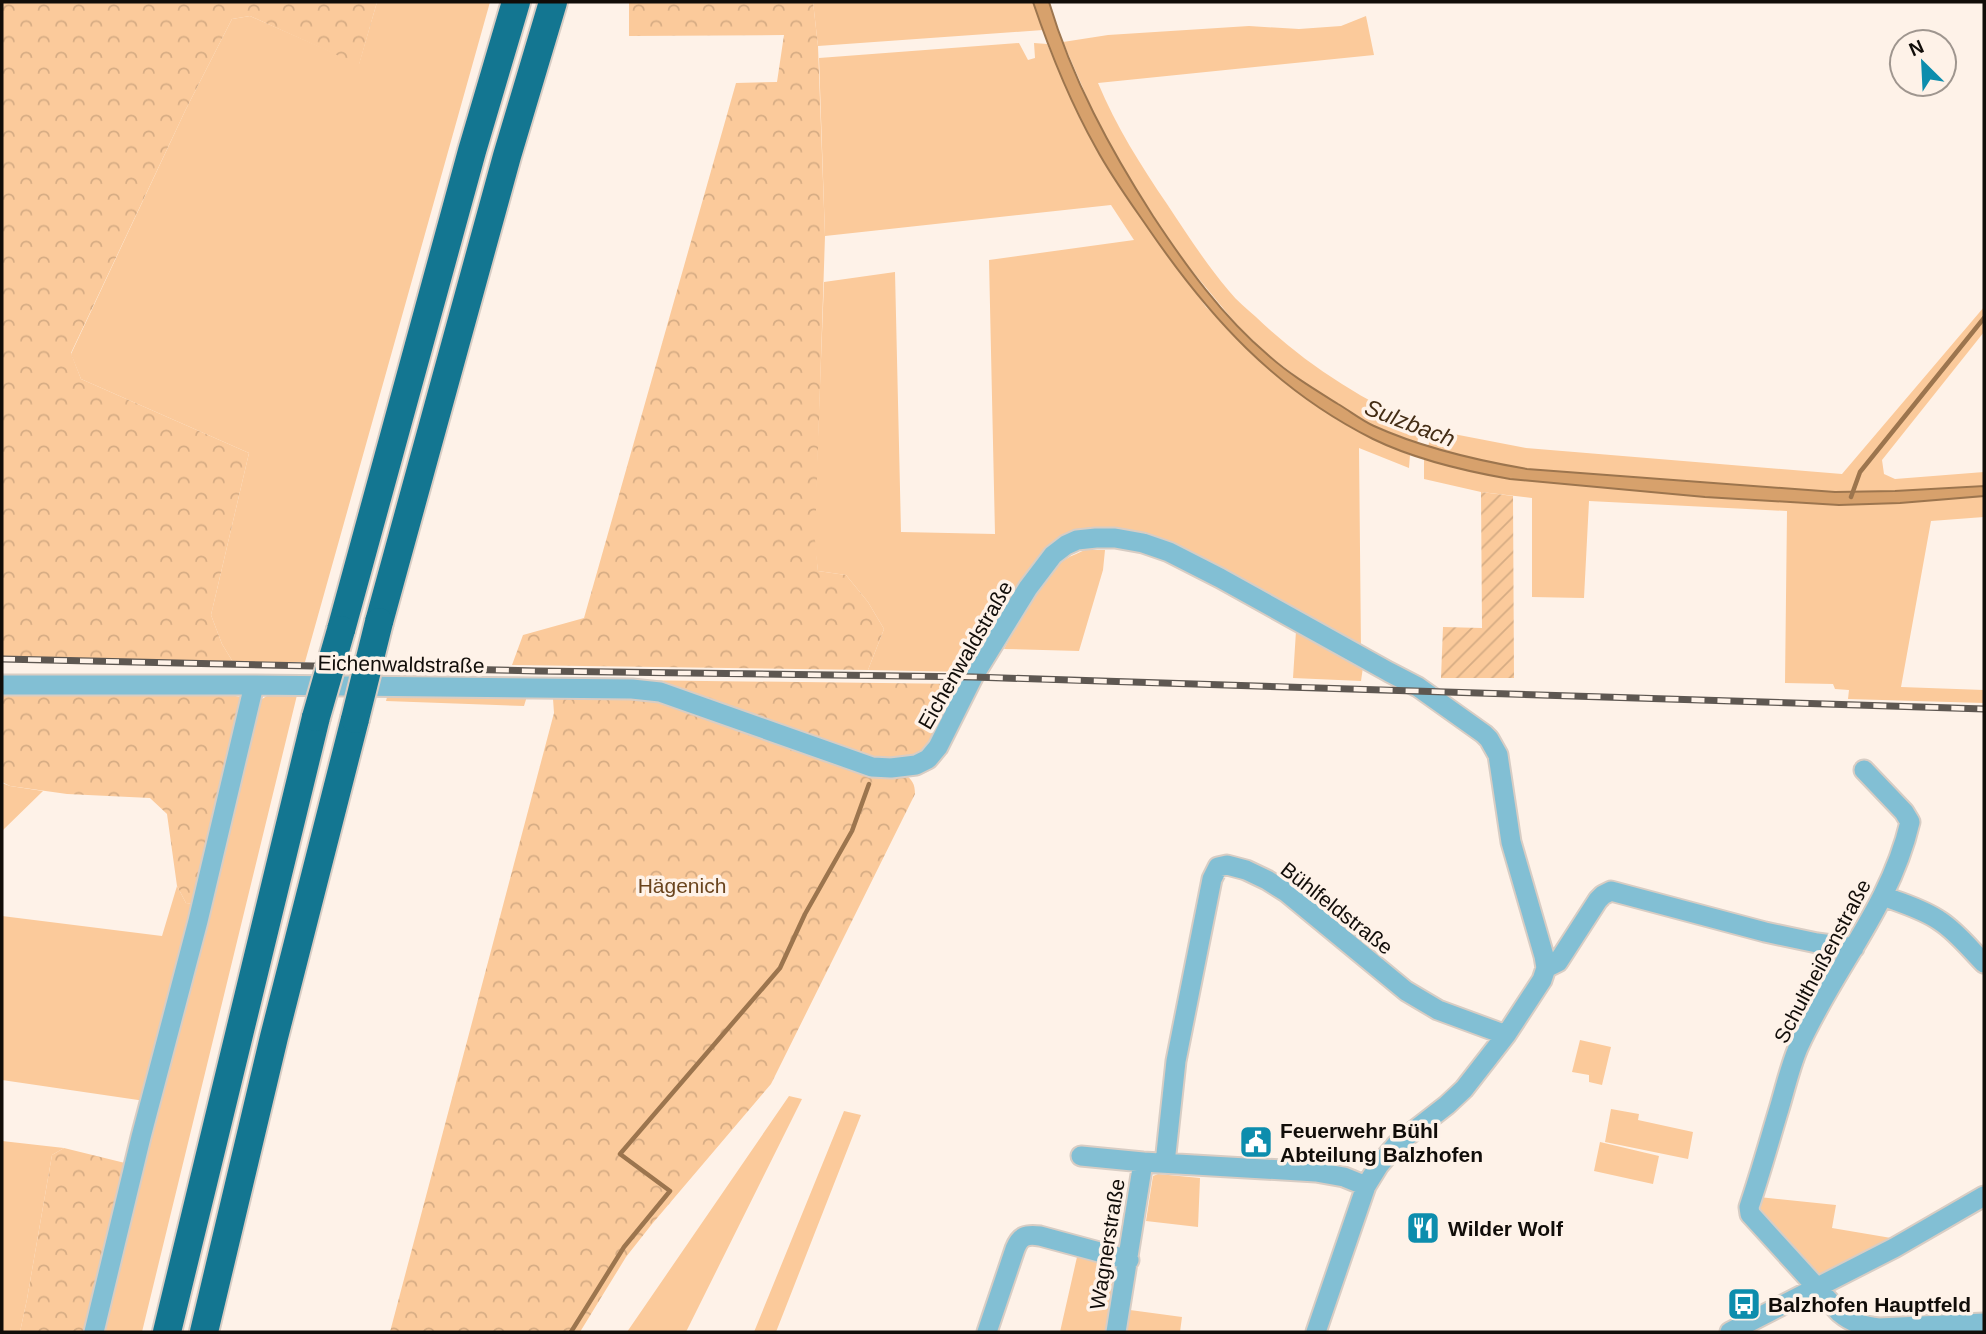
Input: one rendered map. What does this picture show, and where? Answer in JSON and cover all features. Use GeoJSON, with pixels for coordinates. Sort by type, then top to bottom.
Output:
{"type":"FeatureCollection","features":[{"type":"Feature","properties":{"kind":"highway"},"geometry":{"type":"LineString","coordinates":[[167,1332],[316,717],[472,151],[516,2]]}},
{"type":"Feature","properties":{"kind":"highway"},"geometry":{"type":"LineString","coordinates":[[204,1332],[274,1037],[379,622],[553,2]]}},
{"type":"Feature","properties":{"kind":"street","name":"Eichenwaldstraße"},"geometry":{"type":"LineString","coordinates":[[2,685],[632,689],[660,692],[872,767],[907,767],[928,759],[938,747],[973,677],[1028,588],[1052,555],[1077,540],[1115,538],[1143,543],[1169,552],[1220,578],[1418,687],[1489,739],[1498,755],[1511,842],[1546,968]]}},
{"type":"Feature","properties":{"kind":"street"},"geometry":{"type":"LineString","coordinates":[[94,1332],[198,921],[254,685]]}},
{"type":"Feature","properties":{"kind":"street","name":"Schultheißenstraße"},"geometry":{"type":"LineString","coordinates":[[1864,770],[1904,812],[1910,822],[1898,866],[1884,896],[1829,988],[1798,1048],[1749,1207],[1753,1220],[1850,1321],[1864,1326],[1893,1328],[1984,1323]]}},
{"type":"Feature","properties":{"kind":"street","name":"Bühlfeldstraße"},"geometry":{"type":"LineString","coordinates":[[1165,1163],[1176,1061],[1212,879],[1217,867],[1223,865],[1246,870],[1277,886],[1390,980],[1424,1003],[1506,1035]]}},
{"type":"Feature","properties":{"kind":"street"},"geometry":{"type":"LineString","coordinates":[[1317,1332],[1366,1186],[1379,1166],[1397,1144],[1464,1089],[1506,1035],[1542,980],[1546,968],[1558,962],[1603,895],[1611,891],[1765,932],[1854,948]]}},
{"type":"Feature","properties":{"kind":"street"},"geometry":{"type":"LineString","coordinates":[[1884,896],[1939,920],[1984,963]]}},
{"type":"Feature","properties":{"kind":"street"},"geometry":{"type":"LineString","coordinates":[[1081,1156],[1323,1173],[1344,1177],[1366,1186]]}},
{"type":"Feature","properties":{"kind":"street","name":"Wagnerstraße"},"geometry":{"type":"LineString","coordinates":[[1116,1332],[1143,1162]]}},
{"type":"Feature","properties":{"kind":"street"},"geometry":{"type":"LineString","coordinates":[[1730,1332],[1818,1288],[1958,1213],[1984,1196]]}},
{"type":"Feature","properties":{"kind":"street"},"geometry":{"type":"LineString","coordinates":[[987,1332],[1015,1249],[1019,1240],[1027,1234],[1129,1260]]}},
{"type":"Feature","properties":{"kind":"green space"},"geometry":{"type":"Polygon","coordinates":[[[2,2],[377,2],[359,65],[250,16],[232,19],[186,109],[71,353],[81,379],[249,453],[211,615],[222,644],[233,662],[2,660],[2,2]]]}},
{"type":"Feature","properties":{"kind":"green space"},"geometry":{"type":"Polygon","coordinates":[[[377,2],[490,2],[305,662],[233,662],[222,644],[211,615],[249,453],[81,379],[71,354],[186,109],[232,19],[250,16],[359,64],[377,2]]]}},
{"type":"Feature","properties":{"kind":"green space"},"geometry":{"type":"Polygon","coordinates":[[[629,2],[813,2],[818,46],[825,236],[815,540],[818,571],[846,575],[868,602],[884,629],[868,670],[512,665],[523,635],[584,618],[736,83],[777,82],[784,35],[629,36],[629,2]]]}},
{"type":"Feature","properties":{"kind":"green space"},"geometry":{"type":"Polygon","coordinates":[[[813,2],[1033,2],[1043,30],[818,46],[813,2]]]}},
{"type":"Feature","properties":{"kind":"green space"},"geometry":{"type":"Polygon","coordinates":[[[1366,16],[1374,55],[1098,83],[1121,130],[1148,175],[1232,295],[1313,365],[1376,404],[1421,426],[1417,443],[1372,425],[1309,386],[1268,355],[1237,325],[1179,255],[1124,171],[1102,132],[1063,42],[1108,35],[1249,26],[1299,29],[1341,26],[1366,16]]]}},
{"type":"Feature","properties":{"kind":"green space"},"geometry":{"type":"Polygon","coordinates":[[[1019,43],[1028,60],[1035,58],[1034,43],[1047,44],[1080,119],[1097,150],[1206,307],[1336,419],[1374,440],[1410,455],[1409,468],[1359,448],[1361,650],[1208,564],[1081,532],[969,672],[868,670],[884,629],[868,602],[846,575],[818,571],[814,540],[824,282],[895,272],[901,532],[995,534],[989,260],[1134,240],[1111,205],[825,236],[819,58],[1019,43]]]}},
{"type":"Feature","properties":{"kind":"green space"},"geometry":{"type":"Polygon","coordinates":[[[1984,307],[1984,332],[1882,460],[1884,474],[1895,479],[1984,472],[1984,486],[1835,492],[1527,469],[1486,462],[1428,446],[1431,437],[1438,431],[1526,448],[1842,474],[1984,307]]]}},
{"type":"Feature","properties":{"kind":"green space"},"geometry":{"type":"Polygon","coordinates":[[[1424,459],[1510,479],[1705,497],[1839,505],[1984,496],[1984,517],[1931,521],[1901,687],[1984,690],[1984,703],[1848,699],[1849,690],[1835,689],[1833,684],[1785,683],[1787,511],[1589,501],[1584,598],[1532,597],[1532,498],[1481,492],[1424,479],[1424,459]]]}},
{"type":"Feature","properties":{"kind":"green space"},"geometry":{"type":"Polygon","coordinates":[[[1481,492],[1513,496],[1514,678],[1441,678],[1443,627],[1482,628],[1481,492]]]}},
{"type":"Feature","properties":{"kind":"green space"},"geometry":{"type":"Polygon","coordinates":[[[1085,550],[1105,550],[1103,570],[1079,651],[1004,649],[1048,577],[1066,559],[1085,550]]]}},
{"type":"Feature","properties":{"kind":"green space"},"geometry":{"type":"Polygon","coordinates":[[[1296,631],[1363,667],[1361,681],[1293,678],[1296,631]]]}},
{"type":"Feature","properties":{"kind":"green space"},"geometry":{"type":"Polygon","coordinates":[[[626,680],[962,684],[927,747],[910,759],[883,763],[626,680]]]}},
{"type":"Feature","properties":{"kind":"green space"},"geometry":{"type":"Polygon","coordinates":[[[192,687],[259,701],[208,906],[186,903],[177,886],[167,814],[150,798],[67,794],[10,786],[2,782],[2,693],[192,687]]]}},
{"type":"Feature","properties":{"kind":"green space"},"geometry":{"type":"Polygon","coordinates":[[[276,690],[298,691],[142,1332],[101,1332],[259,701],[276,690]]]}},
{"type":"Feature","properties":{"kind":"green space"},"geometry":{"type":"Polygon","coordinates":[[[388,693],[528,693],[524,706],[386,701],[388,693]]]}},
{"type":"Feature","properties":{"kind":"green space","name":"Hägenich"},"geometry":{"type":"Polygon","coordinates":[[[658,696],[904,774],[912,782],[915,794],[771,1084],[626,1257],[580,1332],[390,1332],[554,713],[553,699],[658,696]]]}},
{"type":"Feature","properties":{"kind":"green space"},"geometry":{"type":"Polygon","coordinates":[[[2,783],[43,791],[2,831],[2,783]]]}},
{"type":"Feature","properties":{"kind":"green space"},"geometry":{"type":"Polygon","coordinates":[[[177,886],[186,903],[195,904],[145,1101],[2,1080],[2,916],[162,936],[177,886]]]}},
{"type":"Feature","properties":{"kind":"green space"},"geometry":{"type":"Polygon","coordinates":[[[1580,1040],[1611,1047],[1602,1085],[1589,1082],[1589,1075],[1572,1072],[1580,1040]]]}},
{"type":"Feature","properties":{"kind":"green space"},"geometry":{"type":"Polygon","coordinates":[[[789,1096],[802,1099],[686,1332],[627,1332],[789,1096]]]}},
{"type":"Feature","properties":{"kind":"green space"},"geometry":{"type":"Polygon","coordinates":[[[1611,1109],[1639,1114],[1638,1120],[1693,1132],[1688,1159],[1605,1142],[1611,1109]]]}},
{"type":"Feature","properties":{"kind":"green space"},"geometry":{"type":"Polygon","coordinates":[[[844,1111],[861,1115],[776,1332],[754,1332],[844,1111]]]}},
{"type":"Feature","properties":{"kind":"green space"},"geometry":{"type":"Polygon","coordinates":[[[2,1141],[64,1148],[52,1155],[20,1332],[2,1332],[2,1141]]]}},
{"type":"Feature","properties":{"kind":"green space"},"geometry":{"type":"Polygon","coordinates":[[[1600,1142],[1659,1156],[1653,1184],[1594,1171],[1600,1142]]]}},
{"type":"Feature","properties":{"kind":"green space"},"geometry":{"type":"Polygon","coordinates":[[[64,1148],[125,1163],[90,1332],[20,1332],[52,1155],[64,1148]]]}},
{"type":"Feature","properties":{"kind":"green space"},"geometry":{"type":"Polygon","coordinates":[[[1158,1174],[1200,1178],[1198,1227],[1146,1221],[1153,1176],[1158,1174]]]}},
{"type":"Feature","properties":{"kind":"green space"},"geometry":{"type":"Polygon","coordinates":[[[1759,1197],[1836,1205],[1832,1228],[1897,1239],[1823,1278],[1756,1208],[1759,1197]]]}},
{"type":"Feature","properties":{"kind":"green space"},"geometry":{"type":"Polygon","coordinates":[[[1077,1257],[1117,1267],[1112,1332],[1060,1332],[1077,1257]]]}},
{"type":"Feature","properties":{"kind":"green space"},"geometry":{"type":"Polygon","coordinates":[[[1130,1310],[1182,1317],[1180,1332],[1127,1332],[1130,1310]]]}},
{"type":"Feature","properties":{"kind":"shaded area"},"geometry":{"type":"Polygon","coordinates":[[[1033,2],[1049,2],[1069,58],[1107,139],[1153,216],[1206,290],[1235,324],[1276,362],[1369,424],[1430,447],[1527,469],[1835,492],[1984,486],[1984,496],[1839,505],[1705,497],[1510,479],[1440,464],[1373,439],[1338,420],[1275,374],[1220,321],[1195,292],[1148,228],[1102,158],[1069,95],[1033,2]]]}},
{"type":"Feature","properties":{"kind":"waterway"},"geometry":{"type":"LineString","coordinates":[[1851,497],[1860,472],[1984,318]]}},
{"type":"Feature","properties":{"kind":"waterway"},"geometry":{"type":"LineString","coordinates":[[571,1332],[624,1247],[670,1191],[620,1154],[780,968],[805,914],[852,831],[869,784]]}},
{"type":"Feature","properties":{"kind":"railway"},"geometry":{"type":"LineString","coordinates":[[2,659],[973,677],[1984,709]]}},
{"type":"Feature","properties":{"kind":"place","name":"Feuerwehr Bühl Abteilung Balzhofen"},"geometry":{"type":"Point","coordinates":[1256,1142]}},
{"type":"Feature","properties":{"kind":"place","name":"Wilder Wolf"},"geometry":{"type":"Point","coordinates":[1423,1228]}},
{"type":"Feature","properties":{"kind":"place","name":"Balzhofen Hauptfeld"},"geometry":{"type":"Point","coordinates":[1744,1304]}},
{"type":"Feature","properties":{"kind":"water label","name":"Sulzbach"},"geometry":{"type":"Point","coordinates":[1410,423]}}]}
